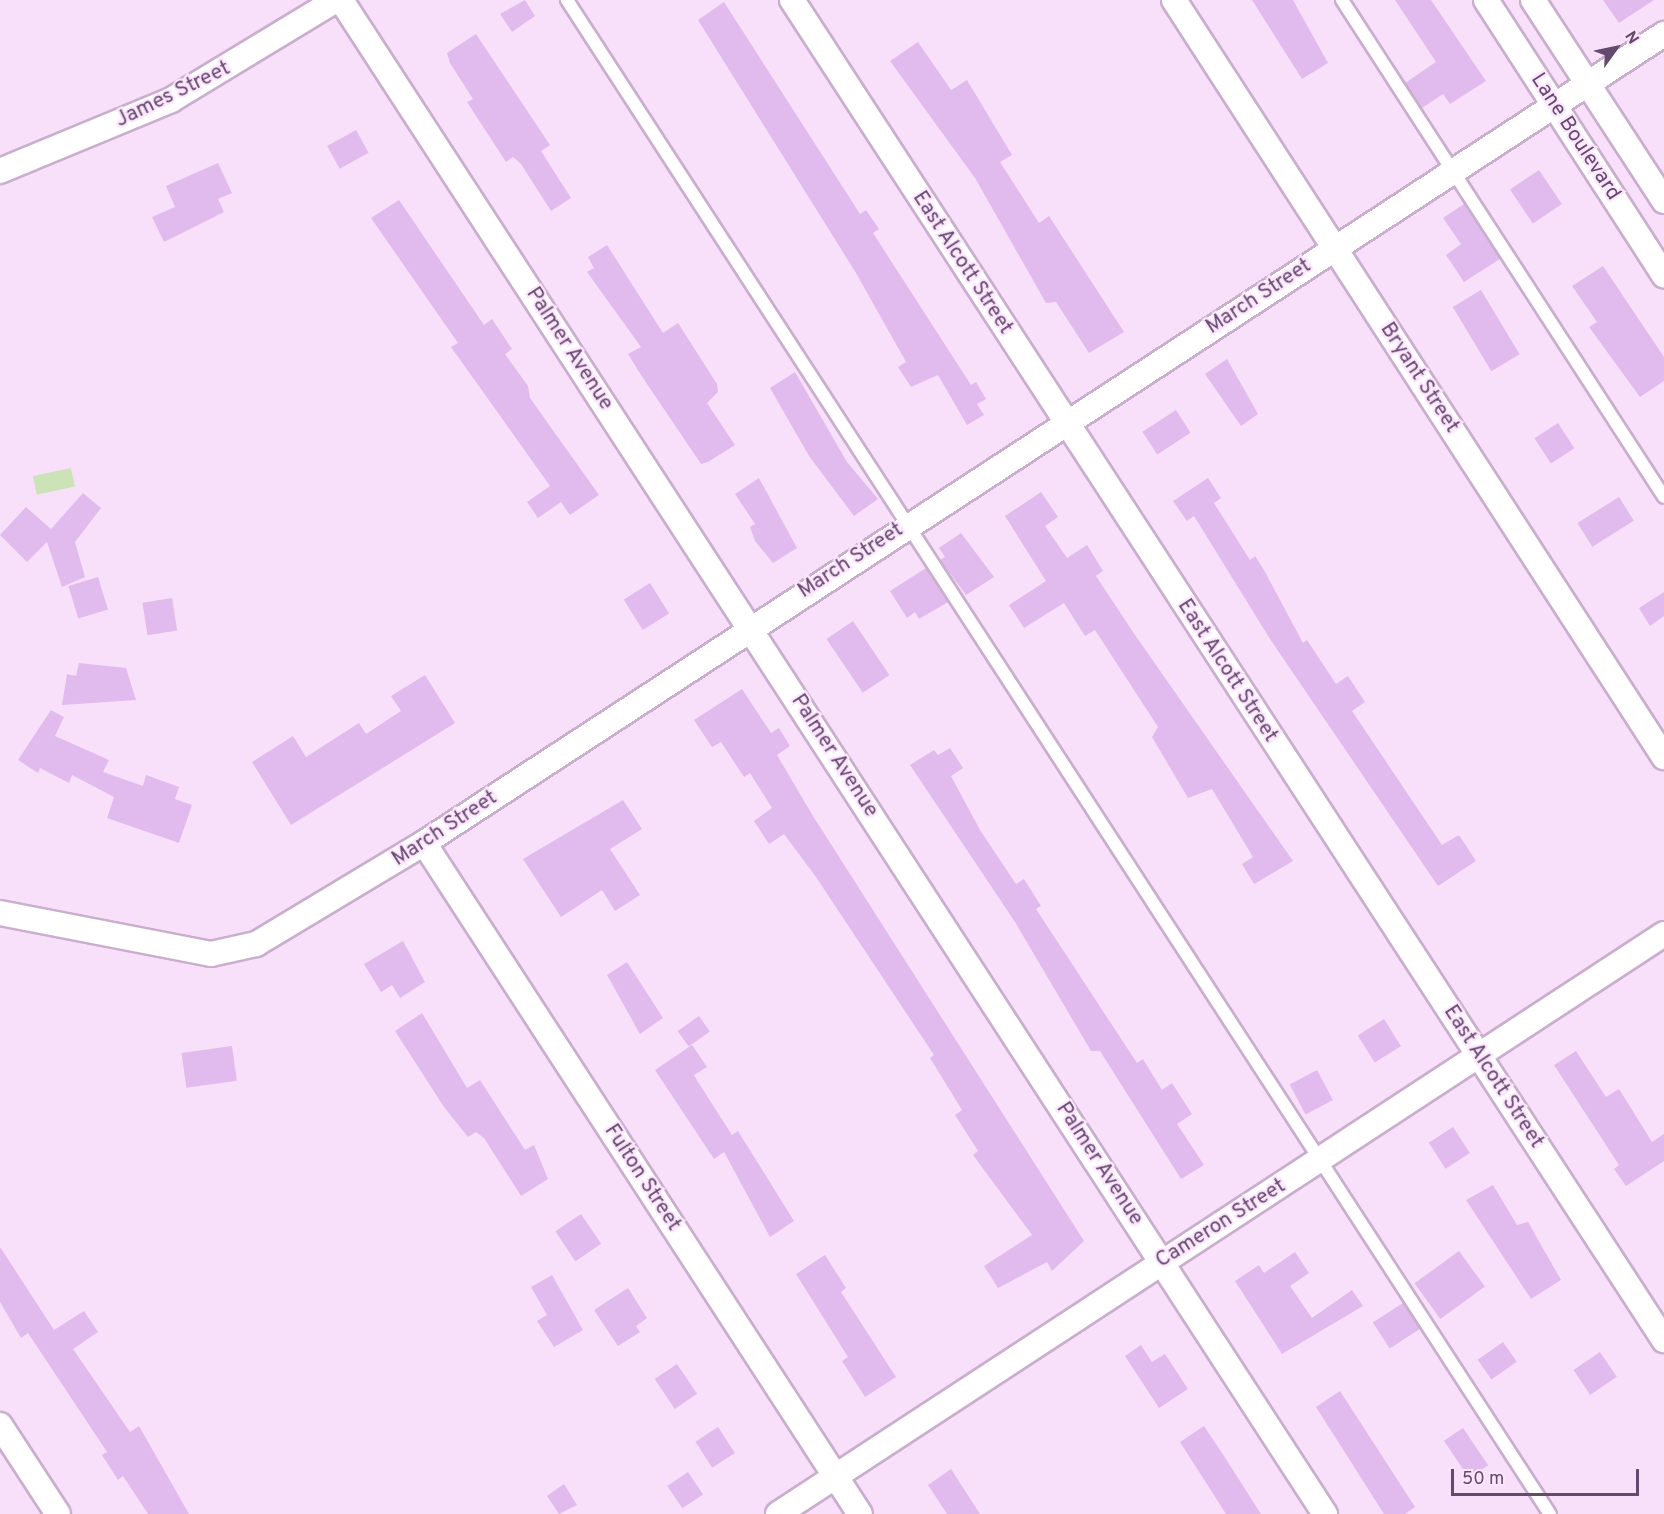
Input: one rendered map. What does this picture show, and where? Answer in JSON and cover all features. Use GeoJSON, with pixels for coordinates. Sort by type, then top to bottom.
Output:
{"type":"FeatureCollection","features":[{"type":"Feature","properties":{"kind":"street","name":"James Street"},"geometry":{"type":"LineString","coordinates":[[0,171],[171,100],[336,0]]}},
{"type":"Feature","properties":{"kind":"street","name":"Palmer Avenue"},"geometry":{"type":"LineString","coordinates":[[341,0],[1326,1514]]}},
{"type":"Feature","properties":{"kind":"street","name":"East Alcott Street"},"geometry":{"type":"LineString","coordinates":[[792,0],[1065,423],[1664,1340]]}},
{"type":"Feature","properties":{"kind":"street","name":"Bryant Street"},"geometry":{"type":"LineString","coordinates":[[1174,0],[1664,757]]}},
{"type":"Feature","properties":{"kind":"street","name":"Lane Boulevard"},"geometry":{"type":"LineString","coordinates":[[1486,0],[1664,275]]}},
{"type":"Feature","properties":{"kind":"street","name":"Lane Boulevard"},"geometry":{"type":"LineString","coordinates":[[1533,0],[1664,201]]}},
{"type":"Feature","properties":{"kind":"street","name":"March Street"},"geometry":{"type":"LineString","coordinates":[[0,913],[173,948],[231,951],[318,911],[750,627],[1664,34]]}},
{"type":"Feature","properties":{"kind":"street","name":"Fulton Street"},"geometry":{"type":"LineString","coordinates":[[424,843],[860,1514]]}},
{"type":"Feature","properties":{"kind":"street","name":"Cameron Street"},"geometry":{"type":"LineString","coordinates":[[778,1514],[1162,1261],[1661,942]]}},
{"type":"Feature","properties":{"kind":"street"},"geometry":{"type":"LineString","coordinates":[[0,1425],[58,1514]]}},
{"type":"Feature","properties":{"kind":"lane"},"geometry":{"type":"LineString","coordinates":[[567,0],[911,523],[1550,1514]]}},
{"type":"Feature","properties":{"kind":"lane"},"geometry":{"type":"LineString","coordinates":[[1342,0],[1664,497]]}},
{"type":"Feature","properties":{"kind":"shaded area"},"geometry":{"type":"Polygon","coordinates":[[[71,468],[75,487],[37,495],[33,476],[71,468]]]}},
{"type":"Feature","properties":{"kind":"building"},"geometry":{"type":"Polygon","coordinates":[[[525,0],[535,16],[512,32],[500,14],[525,0]]]}},
{"type":"Feature","properties":{"kind":"building"},"geometry":{"type":"Polygon","coordinates":[[[1252,0],[1293,0],[1328,63],[1302,79],[1252,0]]]}},
{"type":"Feature","properties":{"kind":"building"},"geometry":{"type":"Polygon","coordinates":[[[1395,0],[1431,0],[1486,81],[1450,104],[1443,94],[1422,108],[1405,83],[1436,62],[1395,0]]]}},
{"type":"Feature","properties":{"kind":"building"},"geometry":{"type":"Polygon","coordinates":[[[1603,0],[1654,0],[1619,23],[1603,0]]]}},
{"type":"Feature","properties":{"kind":"building"},"geometry":{"type":"Polygon","coordinates":[[[724,2],[860,214],[866,210],[879,229],[873,233],[971,385],[976,382],[986,399],[977,404],[984,415],[967,425],[938,375],[911,387],[898,367],[906,362],[856,273],[698,20],[724,2]]]}},
{"type":"Feature","properties":{"kind":"building"},"geometry":{"type":"Polygon","coordinates":[[[476,34],[550,145],[541,151],[571,198],[551,211],[521,164],[513,157],[506,162],[467,102],[473,99],[450,63],[447,53],[476,34]]]}},
{"type":"Feature","properties":{"kind":"building"},"geometry":{"type":"Polygon","coordinates":[[[918,42],[951,90],[967,80],[1012,155],[1000,162],[1039,223],[1049,216],[1124,332],[1089,353],[1056,302],[1046,303],[975,178],[890,61],[918,42]]]}},
{"type":"Feature","properties":{"kind":"building"},"geometry":{"type":"Polygon","coordinates":[[[356,130],[369,153],[340,169],[327,146],[356,130]]]}},
{"type":"Feature","properties":{"kind":"building"},"geometry":{"type":"Polygon","coordinates":[[[218,163],[232,193],[218,199],[224,212],[164,242],[152,217],[175,207],[166,186],[218,163]]]}},
{"type":"Feature","properties":{"kind":"building"},"geometry":{"type":"Polygon","coordinates":[[[1539,170],[1562,204],[1533,224],[1510,190],[1539,170]]]}},
{"type":"Feature","properties":{"kind":"building"},"geometry":{"type":"Polygon","coordinates":[[[399,200],[484,325],[492,319],[512,349],[505,354],[528,386],[530,398],[599,495],[570,515],[561,502],[538,518],[527,502],[550,486],[451,347],[458,343],[371,218],[399,200]]]}},
{"type":"Feature","properties":{"kind":"building"},"geometry":{"type":"Polygon","coordinates":[[[1464,204],[1500,259],[1464,282],[1446,255],[1461,244],[1443,218],[1464,204]]]}},
{"type":"Feature","properties":{"kind":"building"},"geometry":{"type":"Polygon","coordinates":[[[607,245],[663,333],[678,323],[717,384],[718,392],[707,403],[735,445],[708,462],[701,464],[641,375],[628,354],[641,347],[587,272],[594,268],[588,257],[607,245]]]}},
{"type":"Feature","properties":{"kind":"building"},"geometry":{"type":"Polygon","coordinates":[[[1603,266],[1664,357],[1664,381],[1640,397],[1589,327],[1597,322],[1572,286],[1603,266]]]}},
{"type":"Feature","properties":{"kind":"building"},"geometry":{"type":"Polygon","coordinates":[[[1481,290],[1520,354],[1491,371],[1453,307],[1481,290]]]}},
{"type":"Feature","properties":{"kind":"building"},"geometry":{"type":"Polygon","coordinates":[[[1227,359],[1258,414],[1241,426],[1205,374],[1227,359]]]}},
{"type":"Feature","properties":{"kind":"building"},"geometry":{"type":"Polygon","coordinates":[[[795,372],[847,462],[878,499],[854,516],[809,456],[770,388],[795,372]]]}},
{"type":"Feature","properties":{"kind":"building"},"geometry":{"type":"Polygon","coordinates":[[[1176,410],[1191,433],[1157,454],[1142,432],[1176,410]]]}},
{"type":"Feature","properties":{"kind":"building"},"geometry":{"type":"Polygon","coordinates":[[[1558,423],[1574,448],[1551,463],[1535,438],[1558,423]]]}},
{"type":"Feature","properties":{"kind":"building"},"geometry":{"type":"Polygon","coordinates":[[[759,478],[797,548],[773,563],[755,541],[750,527],[755,524],[735,494],[759,478]]]}},
{"type":"Feature","properties":{"kind":"building"},"geometry":{"type":"Polygon","coordinates":[[[1208,478],[1221,498],[1214,503],[1250,560],[1255,556],[1264,570],[1303,643],[1307,640],[1336,684],[1348,676],[1365,702],[1352,711],[1442,845],[1459,835],[1476,861],[1438,886],[1270,639],[1194,516],[1187,521],[1173,501],[1208,478]]]}},
{"type":"Feature","properties":{"kind":"building"},"geometry":{"type":"Polygon","coordinates":[[[1041,492],[1058,517],[1045,526],[1067,558],[1087,545],[1103,571],[1096,576],[1293,861],[1254,884],[1242,864],[1253,857],[1212,789],[1188,798],[1152,737],[1158,727],[1095,630],[1085,636],[1064,603],[1024,628],[1009,605],[1046,581],[1005,516],[1041,492]]]}},
{"type":"Feature","properties":{"kind":"building"},"geometry":{"type":"Polygon","coordinates":[[[83,493],[101,508],[75,542],[85,577],[62,587],[47,542],[27,562],[0,535],[26,507],[51,529],[83,493]]]}},
{"type":"Feature","properties":{"kind":"building"},"geometry":{"type":"Polygon","coordinates":[[[1619,497],[1634,521],[1592,547],[1577,523],[1619,497]]]}},
{"type":"Feature","properties":{"kind":"building"},"geometry":{"type":"Polygon","coordinates":[[[961,533],[994,577],[966,595],[940,560],[945,557],[939,548],[961,533]]]}},
{"type":"Feature","properties":{"kind":"building"},"geometry":{"type":"Polygon","coordinates":[[[926,568],[948,602],[919,619],[915,612],[907,618],[890,591],[926,568]]]}},
{"type":"Feature","properties":{"kind":"building"},"geometry":{"type":"Polygon","coordinates":[[[98,577],[108,610],[78,619],[68,586],[98,577]]]}},
{"type":"Feature","properties":{"kind":"building"},"geometry":{"type":"Polygon","coordinates":[[[650,583],[669,614],[643,630],[624,599],[650,583]]]}},
{"type":"Feature","properties":{"kind":"building"},"geometry":{"type":"Polygon","coordinates":[[[1664,592],[1664,616],[1650,626],[1639,608],[1664,592]]]}},
{"type":"Feature","properties":{"kind":"building"},"geometry":{"type":"Polygon","coordinates":[[[172,598],[177,631],[148,635],[142,603],[172,598]]]}},
{"type":"Feature","properties":{"kind":"building"},"geometry":{"type":"Polygon","coordinates":[[[853,621],[889,675],[863,693],[826,639],[853,621]]]}},
{"type":"Feature","properties":{"kind":"building"},"geometry":{"type":"Polygon","coordinates":[[[79,663],[126,668],[136,700],[62,705],[67,674],[76,676],[79,663]]]}},
{"type":"Feature","properties":{"kind":"building"},"geometry":{"type":"Polygon","coordinates":[[[425,675],[455,723],[291,825],[252,762],[293,736],[306,757],[359,723],[366,734],[401,711],[391,696],[425,675]]]}},
{"type":"Feature","properties":{"kind":"building"},"geometry":{"type":"Polygon","coordinates":[[[742,689],[771,733],[779,728],[790,746],[777,755],[813,816],[1084,1241],[1052,1271],[1047,1262],[998,1288],[984,1266],[1032,1235],[973,1155],[978,1151],[955,1115],[962,1110],[930,1058],[934,1055],[816,877],[784,834],[769,844],[754,821],[772,808],[750,773],[744,777],[721,742],[712,747],[694,720],[742,689]]]}},
{"type":"Feature","properties":{"kind":"building"},"geometry":{"type":"Polygon","coordinates":[[[51,710],[64,717],[55,736],[109,760],[103,772],[143,786],[146,775],[179,787],[175,799],[192,805],[179,843],[107,818],[114,797],[72,775],[69,783],[40,768],[38,773],[18,760],[51,710]]]}},
{"type":"Feature","properties":{"kind":"building"},"geometry":{"type":"Polygon","coordinates":[[[950,748],[963,768],[951,776],[980,830],[1016,884],[1024,879],[1041,906],[1036,909],[1137,1063],[1143,1059],[1162,1090],[1172,1083],[1192,1114],[1177,1124],[1204,1165],[1181,1179],[1100,1051],[1091,1051],[1015,922],[910,765],[934,750],[938,755],[950,748]]]}},
{"type":"Feature","properties":{"kind":"building"},"geometry":{"type":"Polygon","coordinates":[[[623,800],[642,829],[610,849],[640,895],[615,911],[602,890],[561,917],[523,859],[623,800]]]}},
{"type":"Feature","properties":{"kind":"building"},"geometry":{"type":"Polygon","coordinates":[[[403,941],[425,982],[400,998],[392,985],[381,992],[364,964],[403,941]]]}},
{"type":"Feature","properties":{"kind":"building"},"geometry":{"type":"Polygon","coordinates":[[[627,962],[663,1018],[640,1034],[607,975],[627,962]]]}},
{"type":"Feature","properties":{"kind":"building"},"geometry":{"type":"Polygon","coordinates":[[[422,1013],[467,1088],[480,1080],[525,1150],[534,1145],[548,1179],[521,1196],[484,1138],[476,1132],[468,1137],[444,1107],[395,1031],[422,1013]]]}},
{"type":"Feature","properties":{"kind":"building"},"geometry":{"type":"Polygon","coordinates":[[[699,1016],[710,1032],[689,1046],[678,1031],[699,1016]]]}},
{"type":"Feature","properties":{"kind":"building"},"geometry":{"type":"Polygon","coordinates":[[[1384,1019],[1401,1046],[1375,1063],[1358,1035],[1384,1019]]]}},
{"type":"Feature","properties":{"kind":"building"},"geometry":{"type":"Polygon","coordinates":[[[692,1045],[707,1067],[694,1075],[698,1082],[732,1135],[738,1131],[794,1221],[770,1237],[724,1152],[714,1159],[655,1070],[692,1045]]]}},
{"type":"Feature","properties":{"kind":"building"},"geometry":{"type":"Polygon","coordinates":[[[232,1046],[237,1081],[186,1088],[181,1053],[232,1046]]]}},
{"type":"Feature","properties":{"kind":"building"},"geometry":{"type":"Polygon","coordinates":[[[1576,1051],[1606,1097],[1619,1089],[1652,1142],[1664,1134],[1664,1161],[1626,1186],[1614,1169],[1619,1165],[1554,1065],[1576,1051]]]}},
{"type":"Feature","properties":{"kind":"building"},"geometry":{"type":"Polygon","coordinates":[[[1317,1070],[1333,1100],[1306,1115],[1290,1085],[1317,1070]]]}},
{"type":"Feature","properties":{"kind":"building"},"geometry":{"type":"Polygon","coordinates":[[[1453,1127],[1470,1153],[1446,1169],[1429,1143],[1453,1127]]]}},
{"type":"Feature","properties":{"kind":"building"},"geometry":{"type":"Polygon","coordinates":[[[1493,1185],[1517,1225],[1528,1222],[1561,1280],[1531,1299],[1466,1200],[1493,1185]]]}},
{"type":"Feature","properties":{"kind":"building"},"geometry":{"type":"Polygon","coordinates":[[[581,1214],[601,1244],[575,1261],[555,1231],[581,1214]]]}},
{"type":"Feature","properties":{"kind":"building"},"geometry":{"type":"Polygon","coordinates":[[[0,1247],[54,1330],[84,1311],[98,1332],[73,1349],[130,1432],[139,1426],[189,1514],[148,1514],[123,1476],[118,1480],[102,1455],[107,1452],[28,1333],[21,1338],[0,1302],[0,1247]]]}},
{"type":"Feature","properties":{"kind":"building"},"geometry":{"type":"Polygon","coordinates":[[[1459,1251],[1485,1287],[1440,1319],[1415,1283],[1459,1251]]]}},
{"type":"Feature","properties":{"kind":"building"},"geometry":{"type":"Polygon","coordinates":[[[1295,1252],[1309,1273],[1290,1286],[1312,1318],[1352,1290],[1363,1306],[1282,1354],[1235,1281],[1259,1265],[1264,1273],[1295,1252]]]}},
{"type":"Feature","properties":{"kind":"building"},"geometry":{"type":"Polygon","coordinates":[[[825,1255],[846,1288],[841,1292],[896,1377],[865,1397],[842,1361],[848,1357],[796,1274],[825,1255]]]}},
{"type":"Feature","properties":{"kind":"building"},"geometry":{"type":"Polygon","coordinates":[[[552,1275],[583,1330],[554,1347],[537,1321],[547,1315],[531,1287],[552,1275]]]}},
{"type":"Feature","properties":{"kind":"building"},"geometry":{"type":"Polygon","coordinates":[[[628,1288],[647,1318],[636,1326],[640,1332],[618,1346],[594,1310],[628,1288]]]}},
{"type":"Feature","properties":{"kind":"building"},"geometry":{"type":"Polygon","coordinates":[[[1403,1303],[1420,1329],[1390,1349],[1373,1323],[1403,1303]]]}},
{"type":"Feature","properties":{"kind":"building"},"geometry":{"type":"Polygon","coordinates":[[[1503,1342],[1517,1362],[1491,1379],[1478,1360],[1503,1342]]]}},
{"type":"Feature","properties":{"kind":"building"},"geometry":{"type":"Polygon","coordinates":[[[1141,1345],[1152,1362],[1165,1354],[1188,1389],[1159,1408],[1125,1356],[1141,1345]]]}},
{"type":"Feature","properties":{"kind":"building"},"geometry":{"type":"Polygon","coordinates":[[[1600,1352],[1617,1377],[1590,1395],[1573,1370],[1600,1352]]]}},
{"type":"Feature","properties":{"kind":"building"},"geometry":{"type":"Polygon","coordinates":[[[677,1364],[697,1394],[675,1409],[655,1379],[677,1364]]]}},
{"type":"Feature","properties":{"kind":"building"},"geometry":{"type":"Polygon","coordinates":[[[1340,1391],[1415,1507],[1405,1514],[1384,1514],[1316,1407],[1340,1391]]]}},
{"type":"Feature","properties":{"kind":"building"},"geometry":{"type":"Polygon","coordinates":[[[1204,1426],[1261,1514],[1226,1514],[1180,1442],[1204,1426]]]}},
{"type":"Feature","properties":{"kind":"building"},"geometry":{"type":"Polygon","coordinates":[[[718,1427],[735,1453],[712,1468],[695,1442],[718,1427]]]}},
{"type":"Feature","properties":{"kind":"building"},"geometry":{"type":"Polygon","coordinates":[[[1463,1428],[1488,1465],[1469,1478],[1444,1441],[1463,1428]]]}},
{"type":"Feature","properties":{"kind":"building"},"geometry":{"type":"Polygon","coordinates":[[[951,1469],[980,1514],[947,1514],[928,1485],[951,1469]]]}},
{"type":"Feature","properties":{"kind":"building"},"geometry":{"type":"Polygon","coordinates":[[[688,1472],[703,1494],[682,1508],[667,1486],[688,1472]]]}},
{"type":"Feature","properties":{"kind":"building"},"geometry":{"type":"Polygon","coordinates":[[[564,1484],[577,1505],[559,1514],[547,1496],[564,1484]]]}}]}
